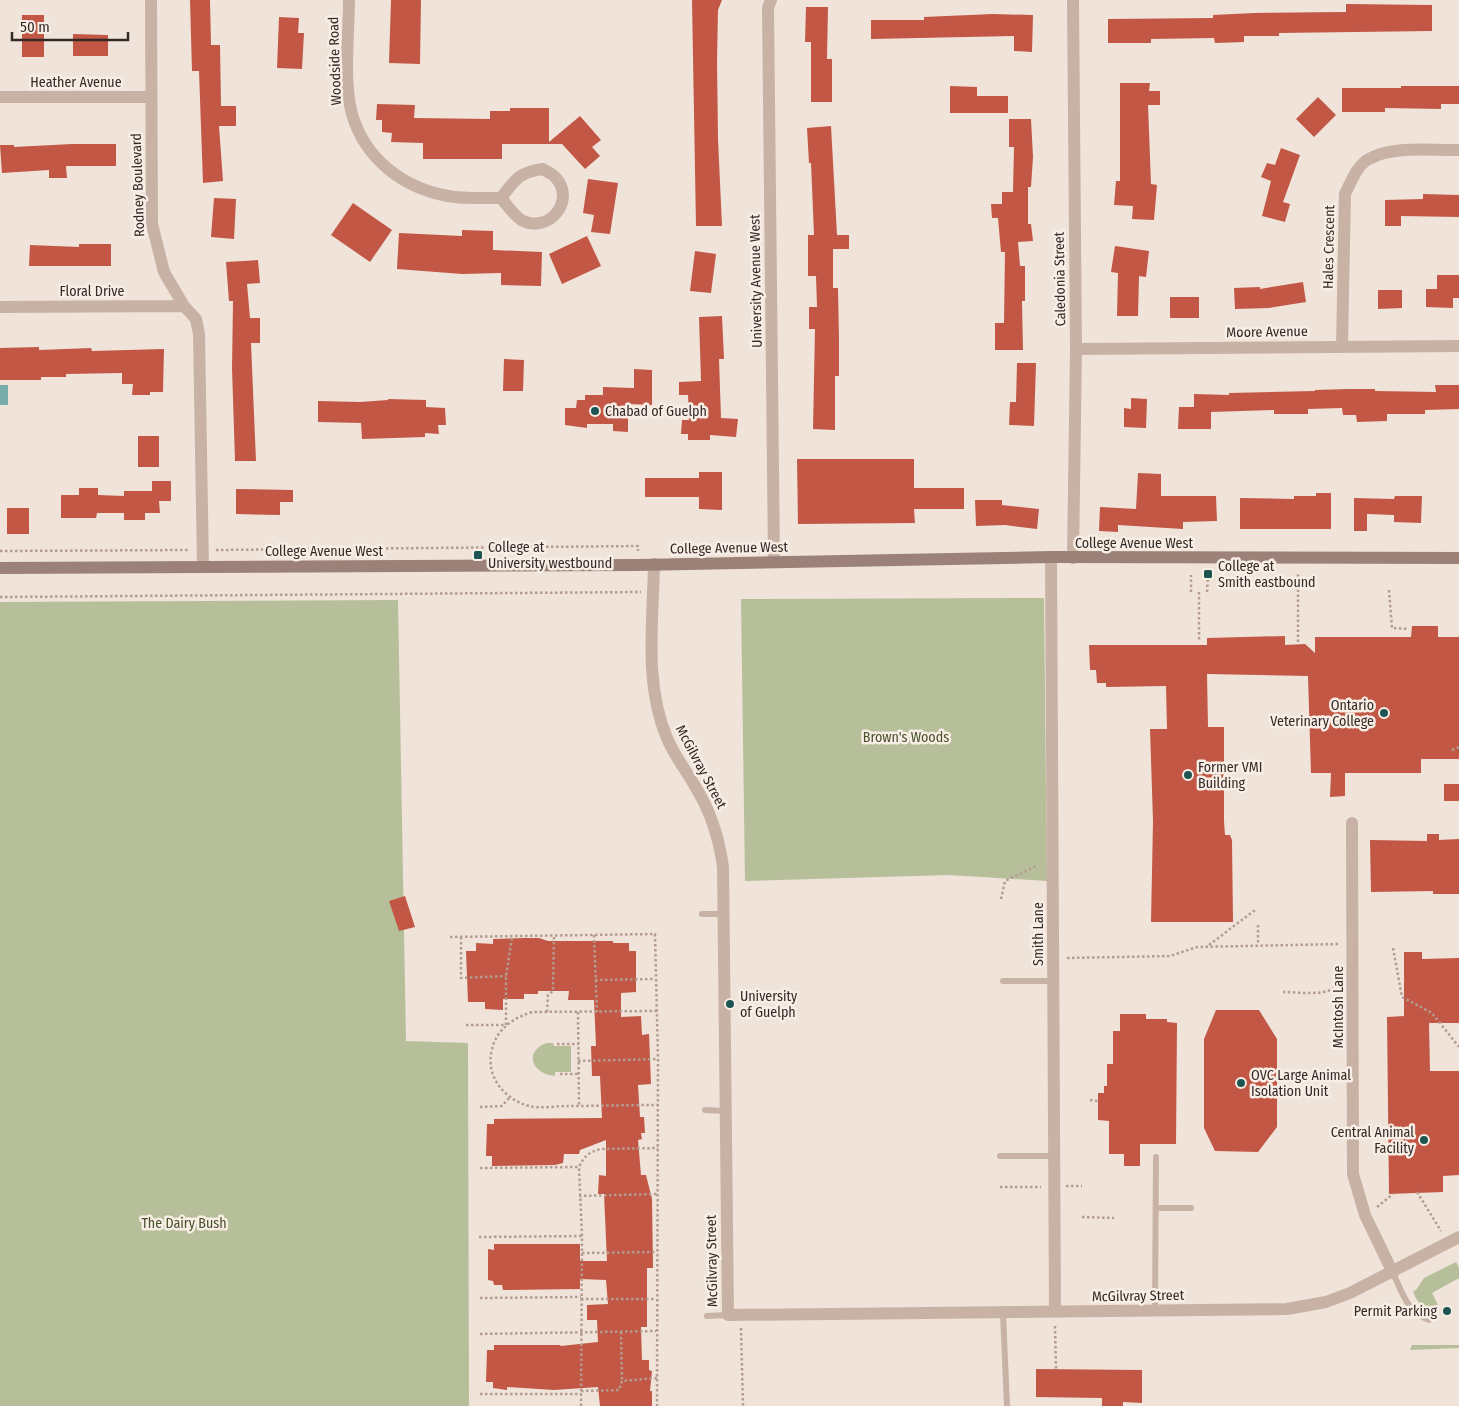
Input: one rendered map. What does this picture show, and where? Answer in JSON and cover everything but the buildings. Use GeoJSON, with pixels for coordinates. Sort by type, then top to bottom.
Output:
{"type":"FeatureCollection","features":[{"type":"Feature","properties":{"kind":"main road","name":"College Avenue West"},"geometry":{"type":"LineString","coordinates":[[0,568],[654,564],[1051,557],[1459,558]]}},
{"type":"Feature","properties":{"kind":"street","name":"Rodney Boulevard"},"geometry":{"type":"LineString","coordinates":[[151,0],[152,224],[164,272],[184,306],[196,319],[199,334],[203,567]]}},
{"type":"Feature","properties":{"kind":"street","name":"Woodside Road"},"geometry":{"type":"LineString","coordinates":[[349,0],[349,84],[352,113],[362,140],[380,164],[400,178],[428,192],[450,196],[501,198]]}},
{"type":"Feature","properties":{"kind":"street","name":"University Avenue West"},"geometry":{"type":"LineString","coordinates":[[771,0],[768,8],[774,561]]}},
{"type":"Feature","properties":{"kind":"street","name":"Caledonia Street"},"geometry":{"type":"LineString","coordinates":[[1073,0],[1076,349],[1073,558]]}},
{"type":"Feature","properties":{"kind":"street","name":"Heather Avenue"},"geometry":{"type":"LineString","coordinates":[[0,97],[151,97]]}},
{"type":"Feature","properties":{"kind":"street","name":"Hales Crescent"},"geometry":{"type":"LineString","coordinates":[[1342,346],[1345,194],[1354,175],[1368,159],[1393,152],[1459,150]]}},
{"type":"Feature","properties":{"kind":"street"},"geometry":{"type":"LineString","coordinates":[[543,169],[556,178],[562,188],[563,201],[559,212],[538,224],[522,221],[501,198],[515,179],[527,171],[543,169]]}},
{"type":"Feature","properties":{"kind":"street","name":"Floral Drive"},"geometry":{"type":"LineString","coordinates":[[0,307],[184,306]]}},
{"type":"Feature","properties":{"kind":"street","name":"Moore Avenue"},"geometry":{"type":"LineString","coordinates":[[1076,349],[1459,346]]}},
{"type":"Feature","properties":{"kind":"street","name":"Smith Lane"},"geometry":{"type":"LineString","coordinates":[[1051,557],[1055,1312]]}},
{"type":"Feature","properties":{"kind":"street","name":"McGilvray Street"},"geometry":{"type":"LineString","coordinates":[[654,564],[652,662],[656,699],[668,742],[702,799],[714,826],[723,867],[728,1315],[1288,1309],[1338,1298],[1393,1273],[1459,1237]]}},
{"type":"Feature","properties":{"kind":"street","name":"McIntosh Lane"},"geometry":{"type":"LineString","coordinates":[[1352,823],[1353,1174],[1365,1215],[1393,1273]]}},
{"type":"Feature","properties":{"kind":"lane"},"geometry":{"type":"LineString","coordinates":[[702,914],[724,914]]}},
{"type":"Feature","properties":{"kind":"lane"},"geometry":{"type":"LineString","coordinates":[[1004,981],[1053,981]]}},
{"type":"Feature","properties":{"kind":"lane"},"geometry":{"type":"LineString","coordinates":[[705,1110],[726,1111]]}},
{"type":"Feature","properties":{"kind":"lane"},"geometry":{"type":"LineString","coordinates":[[1000,1156],[1054,1156]]}},
{"type":"Feature","properties":{"kind":"lane"},"geometry":{"type":"LineString","coordinates":[[1156,1157],[1156,1311]]}},
{"type":"Feature","properties":{"kind":"lane"},"geometry":{"type":"LineString","coordinates":[[1156,1208],[1191,1208]]}},
{"type":"Feature","properties":{"kind":"lane"},"geometry":{"type":"LineString","coordinates":[[1393,1273],[1411,1310],[1418,1316],[1429,1320]]}},
{"type":"Feature","properties":{"kind":"lane"},"geometry":{"type":"LineString","coordinates":[[1004,1313],[1006,1406]]}},
{"type":"Feature","properties":{"kind":"lane"},"geometry":{"type":"LineString","coordinates":[[707,1316],[728,1315]]}},
{"type":"Feature","properties":{"kind":"path"},"geometry":{"type":"LineString","coordinates":[[0,551],[638,546],[638,552]]}},
{"type":"Feature","properties":{"kind":"path"},"geometry":{"type":"LineString","coordinates":[[1298,558],[1298,642]]}},
{"type":"Feature","properties":{"kind":"path"},"geometry":{"type":"LineString","coordinates":[[1207,592],[1208,574]]}},
{"type":"Feature","properties":{"kind":"path"},"geometry":{"type":"LineString","coordinates":[[1191,575],[1191,592]]}},
{"type":"Feature","properties":{"kind":"path"},"geometry":{"type":"LineString","coordinates":[[1389,590],[1392,628],[1409,629]]}},
{"type":"Feature","properties":{"kind":"path"},"geometry":{"type":"LineString","coordinates":[[0,597],[642,592]]}},
{"type":"Feature","properties":{"kind":"path"},"geometry":{"type":"LineString","coordinates":[[1199,592],[1199,642]]}},
{"type":"Feature","properties":{"kind":"path"},"geometry":{"type":"LineString","coordinates":[[1452,750],[1459,747]]}},
{"type":"Feature","properties":{"kind":"path"},"geometry":{"type":"LineString","coordinates":[[1001,899],[1005,882],[1053,858]]}},
{"type":"Feature","properties":{"kind":"path"},"geometry":{"type":"LineString","coordinates":[[1208,946],[1255,910]]}},
{"type":"Feature","properties":{"kind":"path"},"geometry":{"type":"LineString","coordinates":[[1258,925],[1258,946]]}},
{"type":"Feature","properties":{"kind":"path"},"geometry":{"type":"LineString","coordinates":[[450,937],[655,934],[658,1058],[657,1406]]}},
{"type":"Feature","properties":{"kind":"path"},"geometry":{"type":"LineString","coordinates":[[547,1012],[548,995],[553,991],[554,935]]}},
{"type":"Feature","properties":{"kind":"path"},"geometry":{"type":"LineString","coordinates":[[594,935],[596,1012]]}},
{"type":"Feature","properties":{"kind":"path"},"geometry":{"type":"LineString","coordinates":[[461,937],[461,978],[506,976]]}},
{"type":"Feature","properties":{"kind":"path"},"geometry":{"type":"LineString","coordinates":[[512,937],[506,976],[506,1024],[492,1047],[489,1062],[492,1075],[500,1088],[510,1098],[531,1106],[658,1105]]}},
{"type":"Feature","properties":{"kind":"path"},"geometry":{"type":"LineString","coordinates":[[1053,958],[1170,956],[1197,947],[1208,946],[1353,944]]}},
{"type":"Feature","properties":{"kind":"path"},"geometry":{"type":"LineString","coordinates":[[1393,948],[1402,997],[1432,1013],[1459,1046]]}},
{"type":"Feature","properties":{"kind":"path"},"geometry":{"type":"LineString","coordinates":[[595,980],[655,978]]}},
{"type":"Feature","properties":{"kind":"path"},"geometry":{"type":"LineString","coordinates":[[1283,992],[1332,990],[1340,983]]}},
{"type":"Feature","properties":{"kind":"path"},"geometry":{"type":"LineString","coordinates":[[466,1025],[506,1024],[523,1015],[547,1012],[657,1011]]}},
{"type":"Feature","properties":{"kind":"path"},"geometry":{"type":"LineString","coordinates":[[578,1012],[579,1106]]}},
{"type":"Feature","properties":{"kind":"path"},"geometry":{"type":"LineString","coordinates":[[557,1044],[579,1044]]}},
{"type":"Feature","properties":{"kind":"path"},"geometry":{"type":"LineString","coordinates":[[578,1061],[658,1058]]}},
{"type":"Feature","properties":{"kind":"path"},"geometry":{"type":"LineString","coordinates":[[560,1074],[579,1074]]}},
{"type":"Feature","properties":{"kind":"path"},"geometry":{"type":"LineString","coordinates":[[480,1107],[502,1106],[510,1098]]}},
{"type":"Feature","properties":{"kind":"path"},"geometry":{"type":"LineString","coordinates":[[1090,1100],[1098,1100]]}},
{"type":"Feature","properties":{"kind":"path"},"geometry":{"type":"LineString","coordinates":[[581,1406],[582,1236],[579,1167],[583,1158],[592,1151],[601,1149],[658,1148]]}},
{"type":"Feature","properties":{"kind":"path"},"geometry":{"type":"LineString","coordinates":[[480,1168],[579,1167]]}},
{"type":"Feature","properties":{"kind":"path"},"geometry":{"type":"LineString","coordinates":[[1417,1192],[1434,1217],[1447,1243]]}},
{"type":"Feature","properties":{"kind":"path"},"geometry":{"type":"LineString","coordinates":[[579,1196],[658,1194]]}},
{"type":"Feature","properties":{"kind":"path"},"geometry":{"type":"LineString","coordinates":[[1376,1207],[1393,1194]]}},
{"type":"Feature","properties":{"kind":"path"},"geometry":{"type":"LineString","coordinates":[[1082,1217],[1114,1218]]}},
{"type":"Feature","properties":{"kind":"path"},"geometry":{"type":"LineString","coordinates":[[479,1237],[582,1236]]}},
{"type":"Feature","properties":{"kind":"path"},"geometry":{"type":"LineString","coordinates":[[582,1253],[657,1252]]}},
{"type":"Feature","properties":{"kind":"path"},"geometry":{"type":"LineString","coordinates":[[480,1298],[656,1299]]}},
{"type":"Feature","properties":{"kind":"path"},"geometry":{"type":"LineString","coordinates":[[1055,1312],[1056,1370]]}},
{"type":"Feature","properties":{"kind":"path"},"geometry":{"type":"LineString","coordinates":[[741,1328],[743,1406]]}},
{"type":"Feature","properties":{"kind":"path"},"geometry":{"type":"LineString","coordinates":[[480,1334],[656,1331]]}},
{"type":"Feature","properties":{"kind":"path"},"geometry":{"type":"LineString","coordinates":[[480,1394],[620,1390],[622,1381],[621,1332]]}},
{"type":"Feature","properties":{"kind":"path"},"geometry":{"type":"LineString","coordinates":[[622,1381],[657,1378]]}},
{"type":"Feature","properties":{"kind":"green space","name":"Brown's Woods"},"geometry":{"type":"Polygon","coordinates":[[[1044,598],[1047,881],[948,875],[745,881],[741,599],[1044,598]]]}},
{"type":"Feature","properties":{"kind":"green space","name":"The Dairy Bush"},"geometry":{"type":"Polygon","coordinates":[[[398,600],[406,1041],[468,1043],[469,1406],[0,1406],[0,602],[398,600]]]}},
{"type":"Feature","properties":{"kind":"green space"},"geometry":{"type":"Polygon","coordinates":[[[547,1043],[553,1043],[554,1046],[571,1046],[571,1072],[555,1072],[555,1076],[547,1075],[536,1067],[533,1062],[535,1051],[547,1043]]]}},
{"type":"Feature","properties":{"kind":"green space"},"geometry":{"type":"Polygon","coordinates":[[[1456,1262],[1459,1268],[1459,1278],[1432,1293],[1438,1305],[1425,1306],[1419,1302],[1413,1291],[1416,1290],[1424,1278],[1456,1262]]]}},
{"type":"Feature","properties":{"kind":"green space"},"geometry":{"type":"Polygon","coordinates":[[[1412,1345],[1459,1345],[1459,1348],[1410,1350],[1412,1345]]]}},
{"type":"Feature","properties":{"kind":"water"},"geometry":{"type":"Polygon","coordinates":[[[0,385],[8,385],[8,405],[0,405],[0,385]]]}},
{"type":"Feature","properties":{"kind":"place","name":"Chabad of Guelph"},"geometry":{"type":"Point","coordinates":[595,411]}},
{"type":"Feature","properties":{"kind":"place","name":"College at University westbound"},"geometry":{"type":"Point","coordinates":[478,555]}},
{"type":"Feature","properties":{"kind":"place","name":"College at Smith eastbound"},"geometry":{"type":"Point","coordinates":[1208,574]}},
{"type":"Feature","properties":{"kind":"place","name":"Ontario Veterinary College"},"geometry":{"type":"Point","coordinates":[1384,713]}},
{"type":"Feature","properties":{"kind":"place","name":"Former VMI Building"},"geometry":{"type":"Point","coordinates":[1188,775]}},
{"type":"Feature","properties":{"kind":"place","name":"University of Guelph"},"geometry":{"type":"Point","coordinates":[730,1004]}},
{"type":"Feature","properties":{"kind":"place","name":"OVC Large Animal Isolation Unit"},"geometry":{"type":"Point","coordinates":[1241,1083]}},
{"type":"Feature","properties":{"kind":"place","name":"Central Animal Facility"},"geometry":{"type":"Point","coordinates":[1424,1140]}},
{"type":"Feature","properties":{"kind":"place","name":"Permit Parking"},"geometry":{"type":"Point","coordinates":[1447,1311]}}]}
